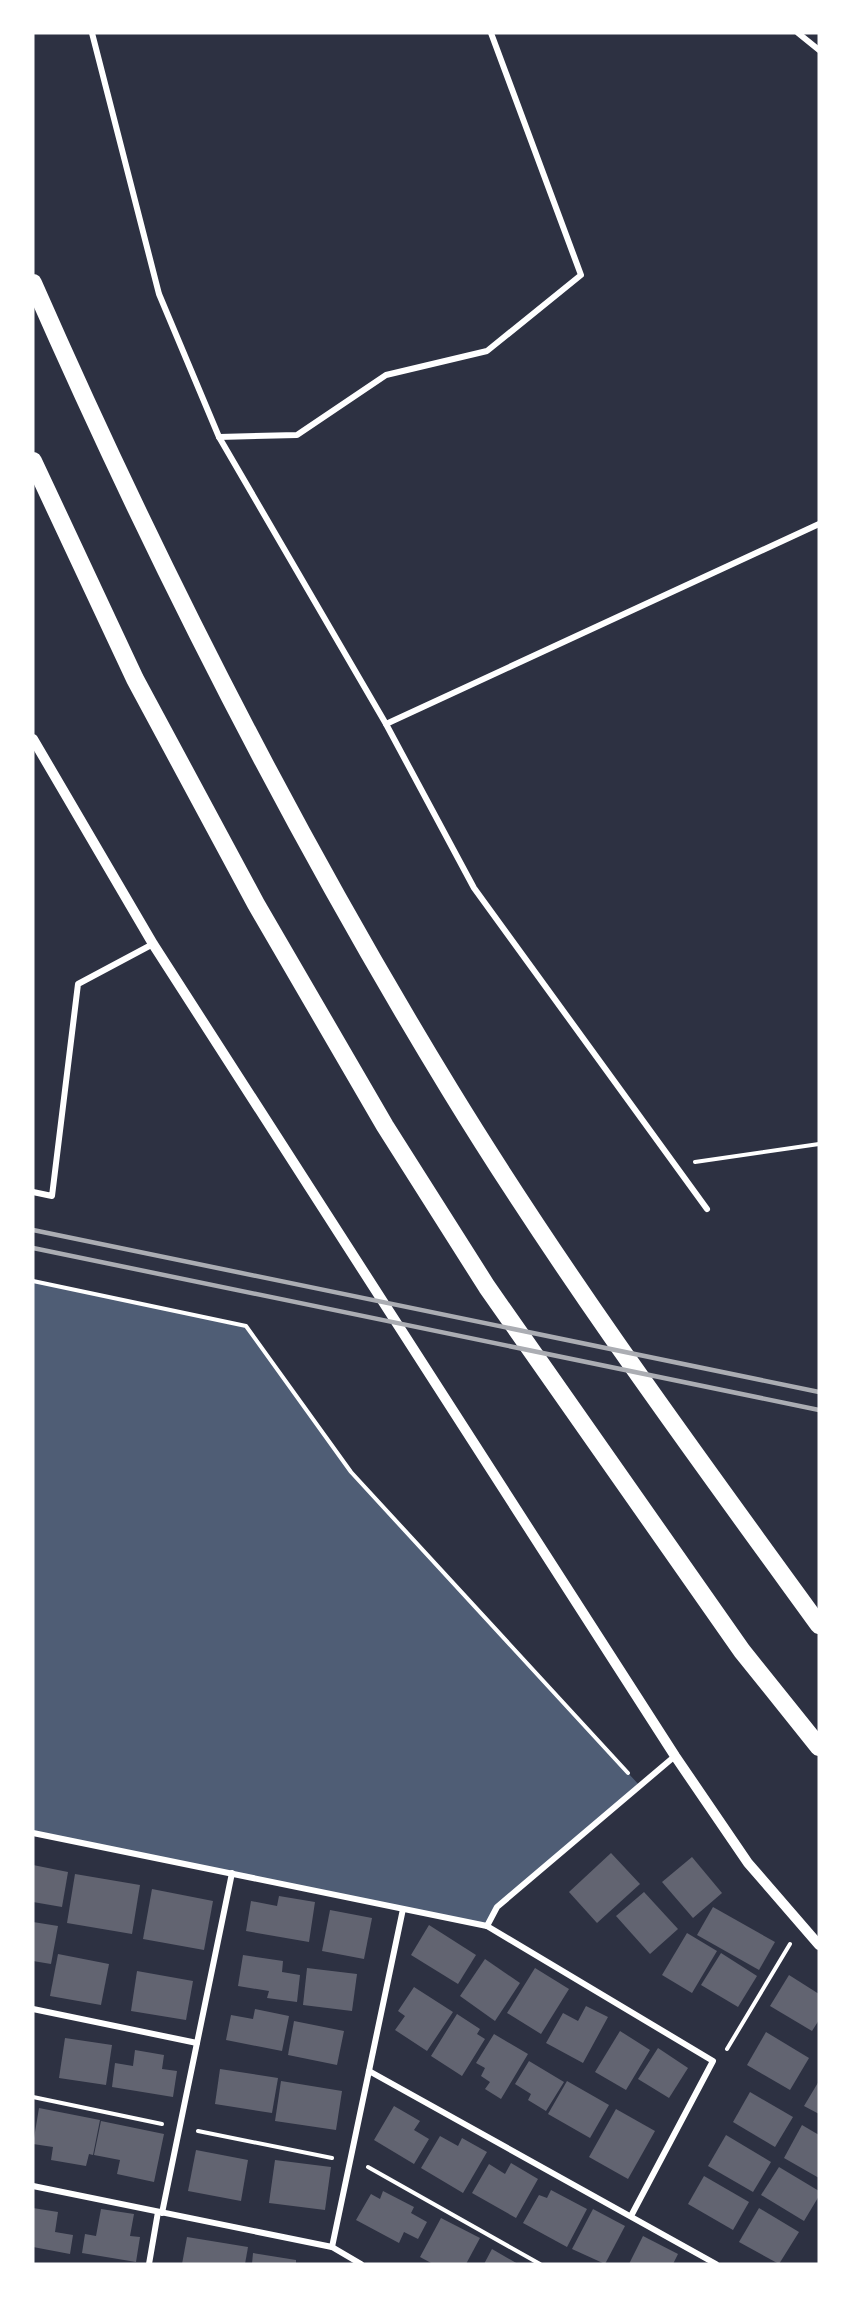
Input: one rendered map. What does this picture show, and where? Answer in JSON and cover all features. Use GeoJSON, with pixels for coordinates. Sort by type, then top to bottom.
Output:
{"type":"FeatureCollection","features":[{"type":"Feature","properties":{"kind":"highway"},"geometry":{"type":"LineString","coordinates":[[33,283],[86,403],[200,641],[320,868],[451,1092],[597,1316],[819,1625]]}},
{"type":"Feature","properties":{"kind":"highway"},"geometry":{"type":"LineString","coordinates":[[33,460],[135,679],[256,904],[385,1126],[487,1287],[742,1651],[819,1747]]}},
{"type":"Feature","properties":{"kind":"street"},"geometry":{"type":"LineString","coordinates":[[92,33],[159,294],[219,437],[386,724],[474,888],[707,1209]]}},
{"type":"Feature","properties":{"kind":"street"},"geometry":{"type":"LineString","coordinates":[[219,437],[297,435],[386,375],[487,351],[581,275],[491,33]]}},
{"type":"Feature","properties":{"kind":"street"},"geometry":{"type":"LineString","coordinates":[[798,33],[819,50]]}},
{"type":"Feature","properties":{"kind":"street"},"geometry":{"type":"LineString","coordinates":[[386,724],[819,524]]}},
{"type":"Feature","properties":{"kind":"street"},"geometry":{"type":"LineString","coordinates":[[33,739],[153,944],[675,1756],[748,1863],[819,1945]]}},
{"type":"Feature","properties":{"kind":"street"},"geometry":{"type":"LineString","coordinates":[[33,1192],[52,1196],[78,984],[153,944]]}},
{"type":"Feature","properties":{"kind":"street"},"geometry":{"type":"LineString","coordinates":[[487,1926],[497,1907],[675,1756]]}},
{"type":"Feature","properties":{"kind":"street"},"geometry":{"type":"LineString","coordinates":[[33,1833],[487,1926],[713,2061],[631,2216]]}},
{"type":"Feature","properties":{"kind":"street"},"geometry":{"type":"LineString","coordinates":[[148,2264],[180,2127],[232,1873]]}},
{"type":"Feature","properties":{"kind":"street"},"geometry":{"type":"LineString","coordinates":[[332,2247],[403,1909]]}},
{"type":"Feature","properties":{"kind":"street"},"geometry":{"type":"LineString","coordinates":[[33,2009],[197,2043]]}},
{"type":"Feature","properties":{"kind":"street"},"geometry":{"type":"LineString","coordinates":[[369,2071],[716,2264]]}},
{"type":"Feature","properties":{"kind":"street"},"geometry":{"type":"LineString","coordinates":[[33,2186],[332,2247],[361,2264]]}},
{"type":"Feature","properties":{"kind":"path"},"geometry":{"type":"LineString","coordinates":[[675,1165],[819,1144]]}},
{"type":"Feature","properties":{"kind":"path"},"geometry":{"type":"LineString","coordinates":[[33,1281],[246,1326],[351,1472],[640,1786]]}},
{"type":"Feature","properties":{"kind":"path"},"geometry":{"type":"LineString","coordinates":[[713,2061],[718,2065],[801,1925]]}},
{"type":"Feature","properties":{"kind":"path"},"geometry":{"type":"LineString","coordinates":[[33,2097],[365,2165],[540,2264]]}},
{"type":"Feature","properties":{"kind":"water"},"geometry":{"type":"Polygon","coordinates":[[[33,1281],[246,1326],[351,1472],[640,1786],[497,1907],[487,1926],[33,1833],[33,1281]]]}},
{"type":"Feature","properties":{"kind":"building"},"geometry":{"type":"Polygon","coordinates":[[[611,1853],[640,1884],[597,1923],[569,1892],[611,1853]]]}},
{"type":"Feature","properties":{"kind":"building"},"geometry":{"type":"Polygon","coordinates":[[[692,1857],[722,1893],[693,1918],[662,1882],[692,1857]]]}},
{"type":"Feature","properties":{"kind":"building"},"geometry":{"type":"Polygon","coordinates":[[[33,1865],[68,1872],[62,1907],[33,1902],[33,1865]]]}},
{"type":"Feature","properties":{"kind":"building"},"geometry":{"type":"Polygon","coordinates":[[[75,1874],[140,1885],[132,1934],[67,1923],[75,1874]]]}},
{"type":"Feature","properties":{"kind":"building"},"geometry":{"type":"Polygon","coordinates":[[[152,1889],[213,1901],[204,1950],[143,1939],[152,1889]]]}},
{"type":"Feature","properties":{"kind":"building"},"geometry":{"type":"Polygon","coordinates":[[[644,1892],[678,1929],[650,1954],[616,1916],[644,1892]]]}},
{"type":"Feature","properties":{"kind":"building"},"geometry":{"type":"Polygon","coordinates":[[[279,1896],[315,1902],[309,1942],[246,1931],[251,1901],[277,1906],[279,1896]]]}},
{"type":"Feature","properties":{"kind":"building"},"geometry":{"type":"Polygon","coordinates":[[[713,1907],[775,1942],[759,1970],[697,1935],[713,1907]]]}},
{"type":"Feature","properties":{"kind":"building"},"geometry":{"type":"Polygon","coordinates":[[[330,1910],[372,1918],[364,1959],[322,1951],[330,1910]]]}},
{"type":"Feature","properties":{"kind":"building"},"geometry":{"type":"Polygon","coordinates":[[[33,1922],[58,1926],[51,1964],[33,1961],[33,1922]]]}},
{"type":"Feature","properties":{"kind":"building"},"geometry":{"type":"Polygon","coordinates":[[[429,1925],[476,1955],[458,1984],[411,1955],[429,1925]]]}},
{"type":"Feature","properties":{"kind":"building"},"geometry":{"type":"Polygon","coordinates":[[[687,1933],[717,1951],[692,1993],[662,1975],[687,1933]]]}},
{"type":"Feature","properties":{"kind":"building"},"geometry":{"type":"Polygon","coordinates":[[[721,1953],[757,1976],[738,2007],[701,1985],[721,1953]]]}},
{"type":"Feature","properties":{"kind":"building"},"geometry":{"type":"Polygon","coordinates":[[[58,1954],[109,1964],[101,2005],[50,1996],[58,1954]]]}},
{"type":"Feature","properties":{"kind":"building"},"geometry":{"type":"Polygon","coordinates":[[[243,1955],[283,1961],[282,1972],[300,1975],[297,2002],[267,1998],[269,1991],[238,1986],[243,1955]]]}},
{"type":"Feature","properties":{"kind":"building"},"geometry":{"type":"Polygon","coordinates":[[[485,1959],[520,1983],[495,2021],[460,1996],[485,1959]]]}},
{"type":"Feature","properties":{"kind":"building"},"geometry":{"type":"Polygon","coordinates":[[[307,1968],[357,1974],[352,2011],[303,2005],[307,1968]]]}},
{"type":"Feature","properties":{"kind":"building"},"geometry":{"type":"Polygon","coordinates":[[[535,1968],[569,1989],[541,2034],[507,2013],[535,1968]]]}},
{"type":"Feature","properties":{"kind":"building"},"geometry":{"type":"Polygon","coordinates":[[[137,1971],[193,1981],[186,2020],[131,2011],[137,1971]]]}},
{"type":"Feature","properties":{"kind":"building"},"geometry":{"type":"Polygon","coordinates":[[[789,1975],[819,1994],[819,2020],[812,2031],[770,2006],[789,1975]]]}},
{"type":"Feature","properties":{"kind":"building"},"geometry":{"type":"Polygon","coordinates":[[[414,1987],[453,2012],[427,2051],[395,2030],[405,2016],[398,2011],[414,1987]]]}},
{"type":"Feature","properties":{"kind":"building"},"geometry":{"type":"Polygon","coordinates":[[[586,2006],[608,2017],[583,2063],[546,2043],[563,2013],[578,2021],[586,2006]]]}},
{"type":"Feature","properties":{"kind":"building"},"geometry":{"type":"Polygon","coordinates":[[[255,2009],[289,2016],[282,2051],[226,2040],[231,2015],[253,2019],[255,2009]]]}},
{"type":"Feature","properties":{"kind":"building"},"geometry":{"type":"Polygon","coordinates":[[[457,2014],[480,2029],[477,2034],[485,2039],[462,2076],[431,2056],[457,2014]]]}},
{"type":"Feature","properties":{"kind":"building"},"geometry":{"type":"Polygon","coordinates":[[[294,2021],[344,2031],[337,2065],[288,2055],[294,2021]]]}},
{"type":"Feature","properties":{"kind":"building"},"geometry":{"type":"Polygon","coordinates":[[[620,2031],[650,2050],[626,2090],[595,2072],[620,2031]]]}},
{"type":"Feature","properties":{"kind":"building"},"geometry":{"type":"Polygon","coordinates":[[[766,2032],[809,2058],[790,2090],[747,2065],[766,2032]]]}},
{"type":"Feature","properties":{"kind":"building"},"geometry":{"type":"Polygon","coordinates":[[[494,2034],[528,2054],[501,2099],[485,2089],[490,2082],[481,2076],[485,2068],[476,2063],[494,2034]]]}},
{"type":"Feature","properties":{"kind":"building"},"geometry":{"type":"Polygon","coordinates":[[[65,2038],[112,2045],[106,2085],[59,2078],[65,2038]]]}},
{"type":"Feature","properties":{"kind":"building"},"geometry":{"type":"Polygon","coordinates":[[[658,2048],[688,2068],[669,2098],[638,2079],[658,2048]]]}},
{"type":"Feature","properties":{"kind":"building"},"geometry":{"type":"Polygon","coordinates":[[[135,2050],[164,2055],[162,2069],[177,2071],[173,2097],[112,2087],[115,2063],[133,2066],[135,2050]]]}},
{"type":"Feature","properties":{"kind":"building"},"geometry":{"type":"Polygon","coordinates":[[[529,2061],[564,2082],[546,2111],[528,2100],[531,2094],[515,2084],[529,2061]]]}},
{"type":"Feature","properties":{"kind":"building"},"geometry":{"type":"Polygon","coordinates":[[[220,2069],[278,2078],[272,2113],[215,2104],[220,2069]]]}},
{"type":"Feature","properties":{"kind":"building"},"geometry":{"type":"Polygon","coordinates":[[[281,2081],[342,2091],[336,2130],[275,2121],[281,2081]]]}},
{"type":"Feature","properties":{"kind":"building"},"geometry":{"type":"Polygon","coordinates":[[[567,2081],[609,2105],[590,2138],[548,2114],[567,2081]]]}},
{"type":"Feature","properties":{"kind":"building"},"geometry":{"type":"Polygon","coordinates":[[[819,2081],[819,2114],[804,2106],[819,2081]]]}},
{"type":"Feature","properties":{"kind":"building"},"geometry":{"type":"Polygon","coordinates":[[[750,2092],[793,2117],[775,2147],[733,2122],[750,2092]]]}},
{"type":"Feature","properties":{"kind":"building"},"geometry":{"type":"Polygon","coordinates":[[[394,2106],[420,2121],[414,2130],[429,2139],[414,2164],[374,2140],[394,2106]]]}},
{"type":"Feature","properties":{"kind":"building"},"geometry":{"type":"Polygon","coordinates":[[[39,2108],[100,2120],[93,2155],[89,2154],[86,2166],[51,2160],[53,2147],[33,2144],[39,2108]]]}},
{"type":"Feature","properties":{"kind":"building"},"geometry":{"type":"Polygon","coordinates":[[[616,2109],[655,2131],[628,2179],[589,2157],[616,2109]]]}},
{"type":"Feature","properties":{"kind":"building"},"geometry":{"type":"Polygon","coordinates":[[[101,2121],[164,2134],[154,2182],[117,2174],[120,2160],[94,2155],[101,2121]]]}},
{"type":"Feature","properties":{"kind":"building"},"geometry":{"type":"Polygon","coordinates":[[[802,2125],[819,2135],[819,2178],[784,2158],[802,2125]]]}},
{"type":"Feature","properties":{"kind":"building"},"geometry":{"type":"Polygon","coordinates":[[[726,2135],[771,2162],[753,2192],[708,2166],[726,2135]]]}},
{"type":"Feature","properties":{"kind":"building"},"geometry":{"type":"Polygon","coordinates":[[[440,2136],[458,2146],[462,2138],[487,2152],[463,2193],[421,2168],[440,2136]]]}},
{"type":"Feature","properties":{"kind":"building"},"geometry":{"type":"Polygon","coordinates":[[[196,2150],[248,2160],[241,2201],[188,2191],[196,2150]]]}},
{"type":"Feature","properties":{"kind":"building"},"geometry":{"type":"Polygon","coordinates":[[[275,2160],[331,2167],[325,2210],[269,2203],[275,2160]]]}},
{"type":"Feature","properties":{"kind":"building"},"geometry":{"type":"Polygon","coordinates":[[[511,2163],[538,2179],[516,2218],[472,2193],[489,2164],[505,2174],[511,2163]]]}},
{"type":"Feature","properties":{"kind":"building"},"geometry":{"type":"Polygon","coordinates":[[[779,2167],[819,2191],[819,2196],[804,2221],[761,2195],[779,2167]]]}},
{"type":"Feature","properties":{"kind":"building"},"geometry":{"type":"Polygon","coordinates":[[[704,2176],[749,2202],[733,2230],[688,2204],[704,2176]]]}},
{"type":"Feature","properties":{"kind":"building"},"geometry":{"type":"Polygon","coordinates":[[[551,2190],[587,2209],[567,2247],[523,2223],[539,2195],[547,2198],[551,2190]]]}},
{"type":"Feature","properties":{"kind":"building"},"geometry":{"type":"Polygon","coordinates":[[[383,2191],[414,2207],[411,2213],[427,2222],[418,2239],[404,2232],[399,2243],[356,2220],[371,2194],[380,2199],[383,2191]]]}},
{"type":"Feature","properties":{"kind":"building"},"geometry":{"type":"Polygon","coordinates":[[[33,2208],[58,2212],[55,2232],[73,2235],[70,2254],[33,2247],[33,2208]]]}},
{"type":"Feature","properties":{"kind":"building"},"geometry":{"type":"Polygon","coordinates":[[[759,2208],[799,2232],[779,2264],[739,2242],[759,2208]]]}},
{"type":"Feature","properties":{"kind":"building"},"geometry":{"type":"Polygon","coordinates":[[[101,2209],[134,2214],[130,2236],[140,2237],[136,2262],[82,2253],[85,2234],[96,2236],[101,2209]]]}},
{"type":"Feature","properties":{"kind":"building"},"geometry":{"type":"Polygon","coordinates":[[[593,2209],[625,2226],[605,2264],[572,2249],[593,2209]]]}},
{"type":"Feature","properties":{"kind":"building"},"geometry":{"type":"Polygon","coordinates":[[[441,2218],[480,2238],[466,2264],[433,2264],[420,2257],[441,2218]]]}},
{"type":"Feature","properties":{"kind":"building"},"geometry":{"type":"Polygon","coordinates":[[[643,2236],[678,2254],[673,2264],[629,2264],[643,2236]]]}},
{"type":"Feature","properties":{"kind":"building"},"geometry":{"type":"Polygon","coordinates":[[[187,2237],[248,2247],[245,2264],[182,2264],[187,2237]]]}},
{"type":"Feature","properties":{"kind":"building"},"geometry":{"type":"Polygon","coordinates":[[[492,2249],[518,2264],[484,2264],[492,2249]]]}},
{"type":"Feature","properties":{"kind":"building"},"geometry":{"type":"Polygon","coordinates":[[[253,2253],[296,2260],[296,2264],[252,2264],[253,2253]]]}},
{"type":"Feature","properties":{"kind":"railway"},"geometry":{"type":"LineString","coordinates":[[33,1230],[819,1392]]}},
{"type":"Feature","properties":{"kind":"railway"},"geometry":{"type":"LineString","coordinates":[[33,1248],[819,1410]]}}]}
